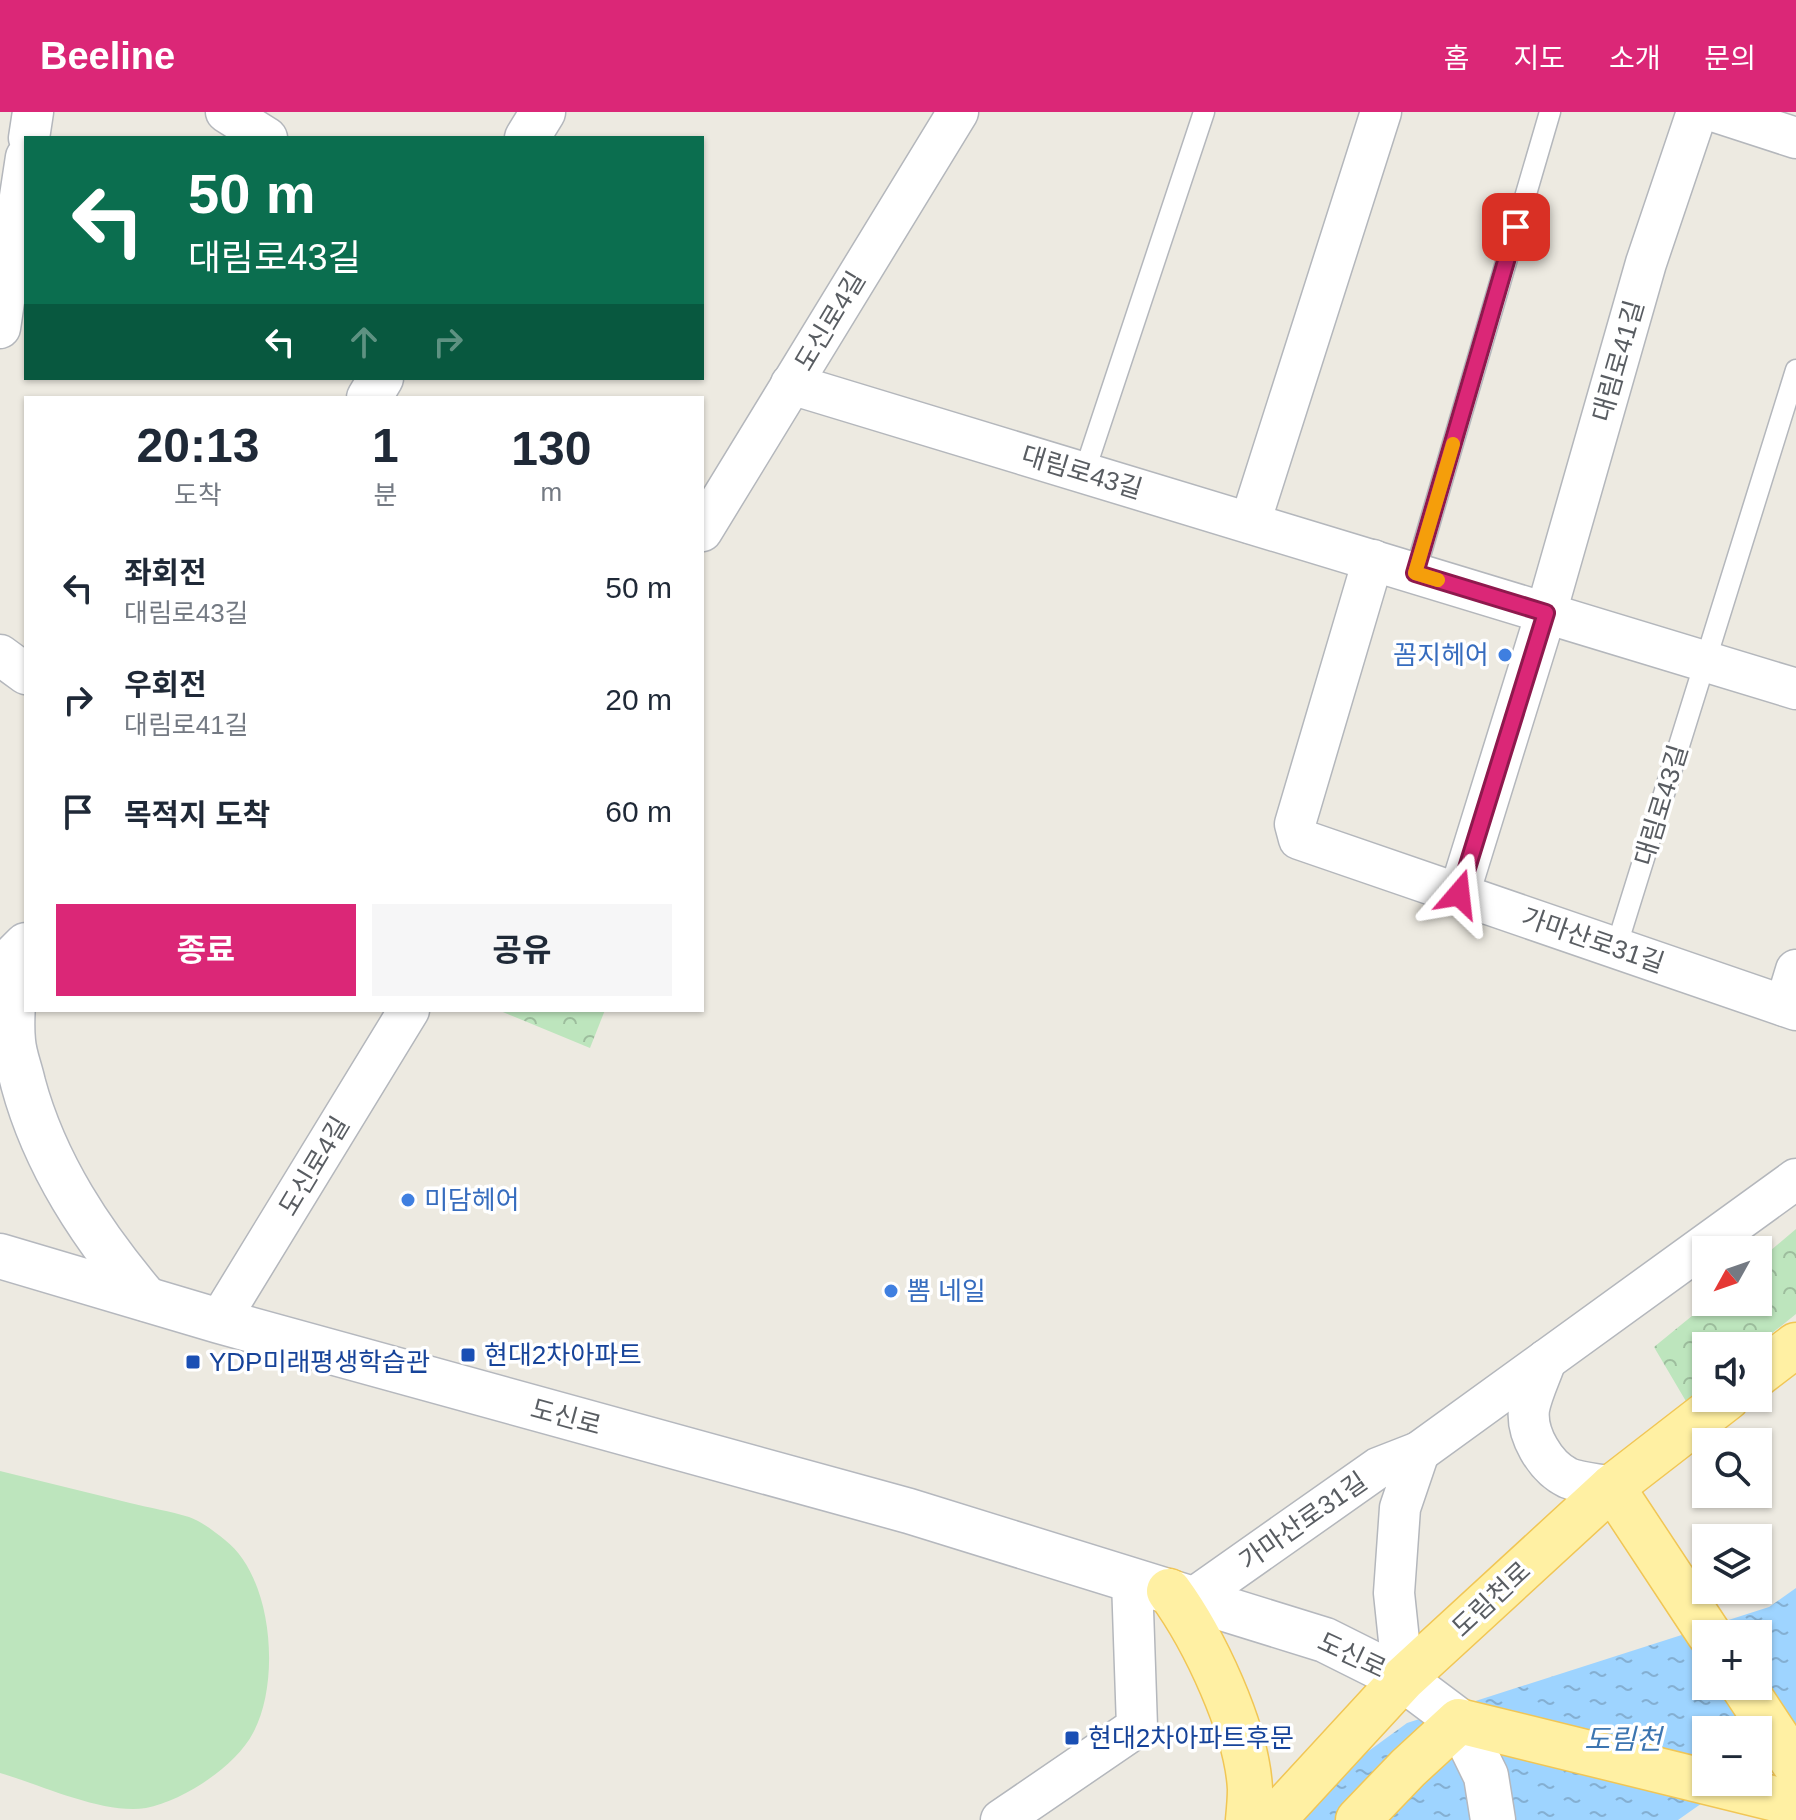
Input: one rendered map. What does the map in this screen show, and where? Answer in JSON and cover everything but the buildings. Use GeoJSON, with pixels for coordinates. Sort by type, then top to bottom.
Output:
{"type":"FeatureCollection","features":[{"type":"Feature","properties":{"kind":"main road"},"geometry":{"type":"LineString","coordinates":[[528,136],[543,112]]}},
{"type":"Feature","properties":{"kind":"main road"},"geometry":{"type":"LineString","coordinates":[[13,975],[13,1042],[30,1107],[46,1148],[111,1258],[146,1299]]}},
{"type":"Feature","properties":{"kind":"main road","name":"도신로"},"geometry":{"type":"LineString","coordinates":[[0,1256],[219,1321],[909,1511],[1325,1640],[1403,1679],[1459,1721],[1486,1776],[1493,1820]]}},
{"type":"Feature","properties":{"kind":"main road"},"geometry":{"type":"LineString","coordinates":[[1772,1363],[1796,1345]]}},
{"type":"Feature","properties":{"kind":"main road","name":"도림천로"},"geometry":{"type":"LineString","coordinates":[[1273,1820],[1403,1679],[1612,1487],[1709,1412]]}},
{"type":"Feature","properties":{"kind":"main road"},"geometry":{"type":"LineString","coordinates":[[1612,1487],[1700,1620]]}},
{"type":"Feature","properties":{"kind":"main road"},"geometry":{"type":"LineString","coordinates":[[1164,1590],[1187,1615],[1232,1713],[1243,1748],[1250,1788],[1248,1820]]}},
{"type":"Feature","properties":{"kind":"main road"},"geometry":{"type":"LineString","coordinates":[[1752,1700],[1796,1766]]}},
{"type":"Feature","properties":{"kind":"main road"},"geometry":{"type":"LineString","coordinates":[[1358,1820],[1459,1721],[1796,1804]]}},
{"type":"Feature","properties":{"kind":"street"},"geometry":{"type":"LineString","coordinates":[[29,136],[33,112]]}},
{"type":"Feature","properties":{"kind":"street"},"geometry":{"type":"LineString","coordinates":[[226,112],[264,136]]}},
{"type":"Feature","properties":{"kind":"street","name":"도신로4길"},"geometry":{"type":"LineString","coordinates":[[704,528],[958,112]]}},
{"type":"Feature","properties":{"kind":"street"},"geometry":{"type":"LineString","coordinates":[[1250,523],[1381,112]]}},
{"type":"Feature","properties":{"kind":"street","name":"대림로41길"},"geometry":{"type":"LineString","coordinates":[[1546,613],[1646,263],[1697,112]]}},
{"type":"Feature","properties":{"kind":"street"},"geometry":{"type":"LineString","coordinates":[[1716,112],[1796,138]]}},
{"type":"Feature","properties":{"kind":"street"},"geometry":{"type":"LineString","coordinates":[[0,328],[24,170]]}},
{"type":"Feature","properties":{"kind":"street","name":"대림로43길"},"geometry":{"type":"LineString","coordinates":[[791,384],[1796,689]]}},
{"type":"Feature","properties":{"kind":"street","name":"가마산로31길"},"geometry":{"type":"LineString","coordinates":[[1373,560],[1295,824],[1299,839],[1616,948],[1792,996]]}},
{"type":"Feature","properties":{"kind":"street"},"geometry":{"type":"LineString","coordinates":[[1459,894],[1546,613]]}},
{"type":"Feature","properties":{"kind":"street"},"geometry":{"type":"LineString","coordinates":[[0,655],[24,673]]}},
{"type":"Feature","properties":{"kind":"street","name":"도신로4길"},"geometry":{"type":"LineString","coordinates":[[219,1321],[408,1012]]}},
{"type":"Feature","properties":{"kind":"street","name":"가마산로31길"},"geometry":{"type":"LineString","coordinates":[[1164,1590],[1378,1468],[1419,1452],[1796,1179]]}},
{"type":"Feature","properties":{"kind":"street"},"geometry":{"type":"LineString","coordinates":[[1546,1360],[1529,1409],[1532,1432],[1540,1449],[1552,1465],[1569,1478],[1612,1487]]}},
{"type":"Feature","properties":{"kind":"street","name":"가마산로31길"},"geometry":{"type":"LineString","coordinates":[[1403,1679],[1394,1593],[1397,1550],[1400,1508],[1419,1452]]}},
{"type":"Feature","properties":{"kind":"street"},"geometry":{"type":"LineString","coordinates":[[1001,1820],[1137,1727],[1164,1590]]}},
{"type":"Feature","properties":{"kind":"lane"},"geometry":{"type":"LineString","coordinates":[[1084,473],[1204,112]]}},
{"type":"Feature","properties":{"kind":"lane"},"geometry":{"type":"LineString","coordinates":[[1415,573],[1550,112]]}},
{"type":"Feature","properties":{"kind":"lane"},"geometry":{"type":"LineString","coordinates":[[1706,661],[1796,370]]}},
{"type":"Feature","properties":{"kind":"lane","name":"대림로43길"},"geometry":{"type":"LineString","coordinates":[[1616,948],[1706,661]]}},
{"type":"Feature","properties":{"kind":"green space"},"geometry":{"type":"Polygon","coordinates":[[[503,1012],[604,1012],[590,1048],[503,1012]]]}},
{"type":"Feature","properties":{"kind":"green space"},"geometry":{"type":"Polygon","coordinates":[[[1796,1229],[1796,1314],[1772,1333],[1692,1332],[1692,1399],[1687,1403],[1654,1347],[1692,1316],[1772,1316],[1772,1249],[1796,1229]]]}},
{"type":"Feature","properties":{"kind":"green space"},"geometry":{"type":"Polygon","coordinates":[[[0,1471],[189,1517],[225,1540],[241,1557],[254,1579],[268,1631],[267,1687],[262,1712],[253,1733],[234,1758],[192,1790],[161,1804],[130,1809],[73,1798],[0,1773],[0,1471]]]}},
{"type":"Feature","properties":{"kind":"water","name":"도림천"},"geometry":{"type":"Polygon","coordinates":[[[1796,1588],[1796,1737],[1772,1754],[1772,1716],[1692,1716],[1692,1796],[1712,1796],[1678,1820],[1274,1820],[1407,1723],[1692,1632],[1692,1700],[1772,1700],[1772,1620],[1728,1620],[1769,1607],[1796,1588]]]}},
{"type":"Feature","properties":{"kind":"slow traffic"},"geometry":{"type":"LineString","coordinates":[[1438,580],[1415,573],[1453,444]]}},
{"type":"Feature","properties":{"kind":"place","name":"꼼지헤어"},"geometry":{"type":"Point","coordinates":[1505,655]}},
{"type":"Feature","properties":{"kind":"place","name":"미담헤어"},"geometry":{"type":"Point","coordinates":[408,1200]}},
{"type":"Feature","properties":{"kind":"place","name":"뽐 네일"},"geometry":{"type":"Point","coordinates":[891,1291]}},
{"type":"Feature","properties":{"kind":"place","name":"현대2차아파트"},"geometry":{"type":"Point","coordinates":[468,1355]}},
{"type":"Feature","properties":{"kind":"place","name":"YDP미래평생학습관"},"geometry":{"type":"Point","coordinates":[193,1362]}},
{"type":"Feature","properties":{"kind":"place","name":"현대2차아파트후문"},"geometry":{"type":"Point","coordinates":[1072,1738]}},
{"type":"Feature","properties":{"kind":"route"},"geometry":{"type":"LineString","coordinates":[[1459,894],[1546,613],[1415,573],[1516,227]]}}]}
